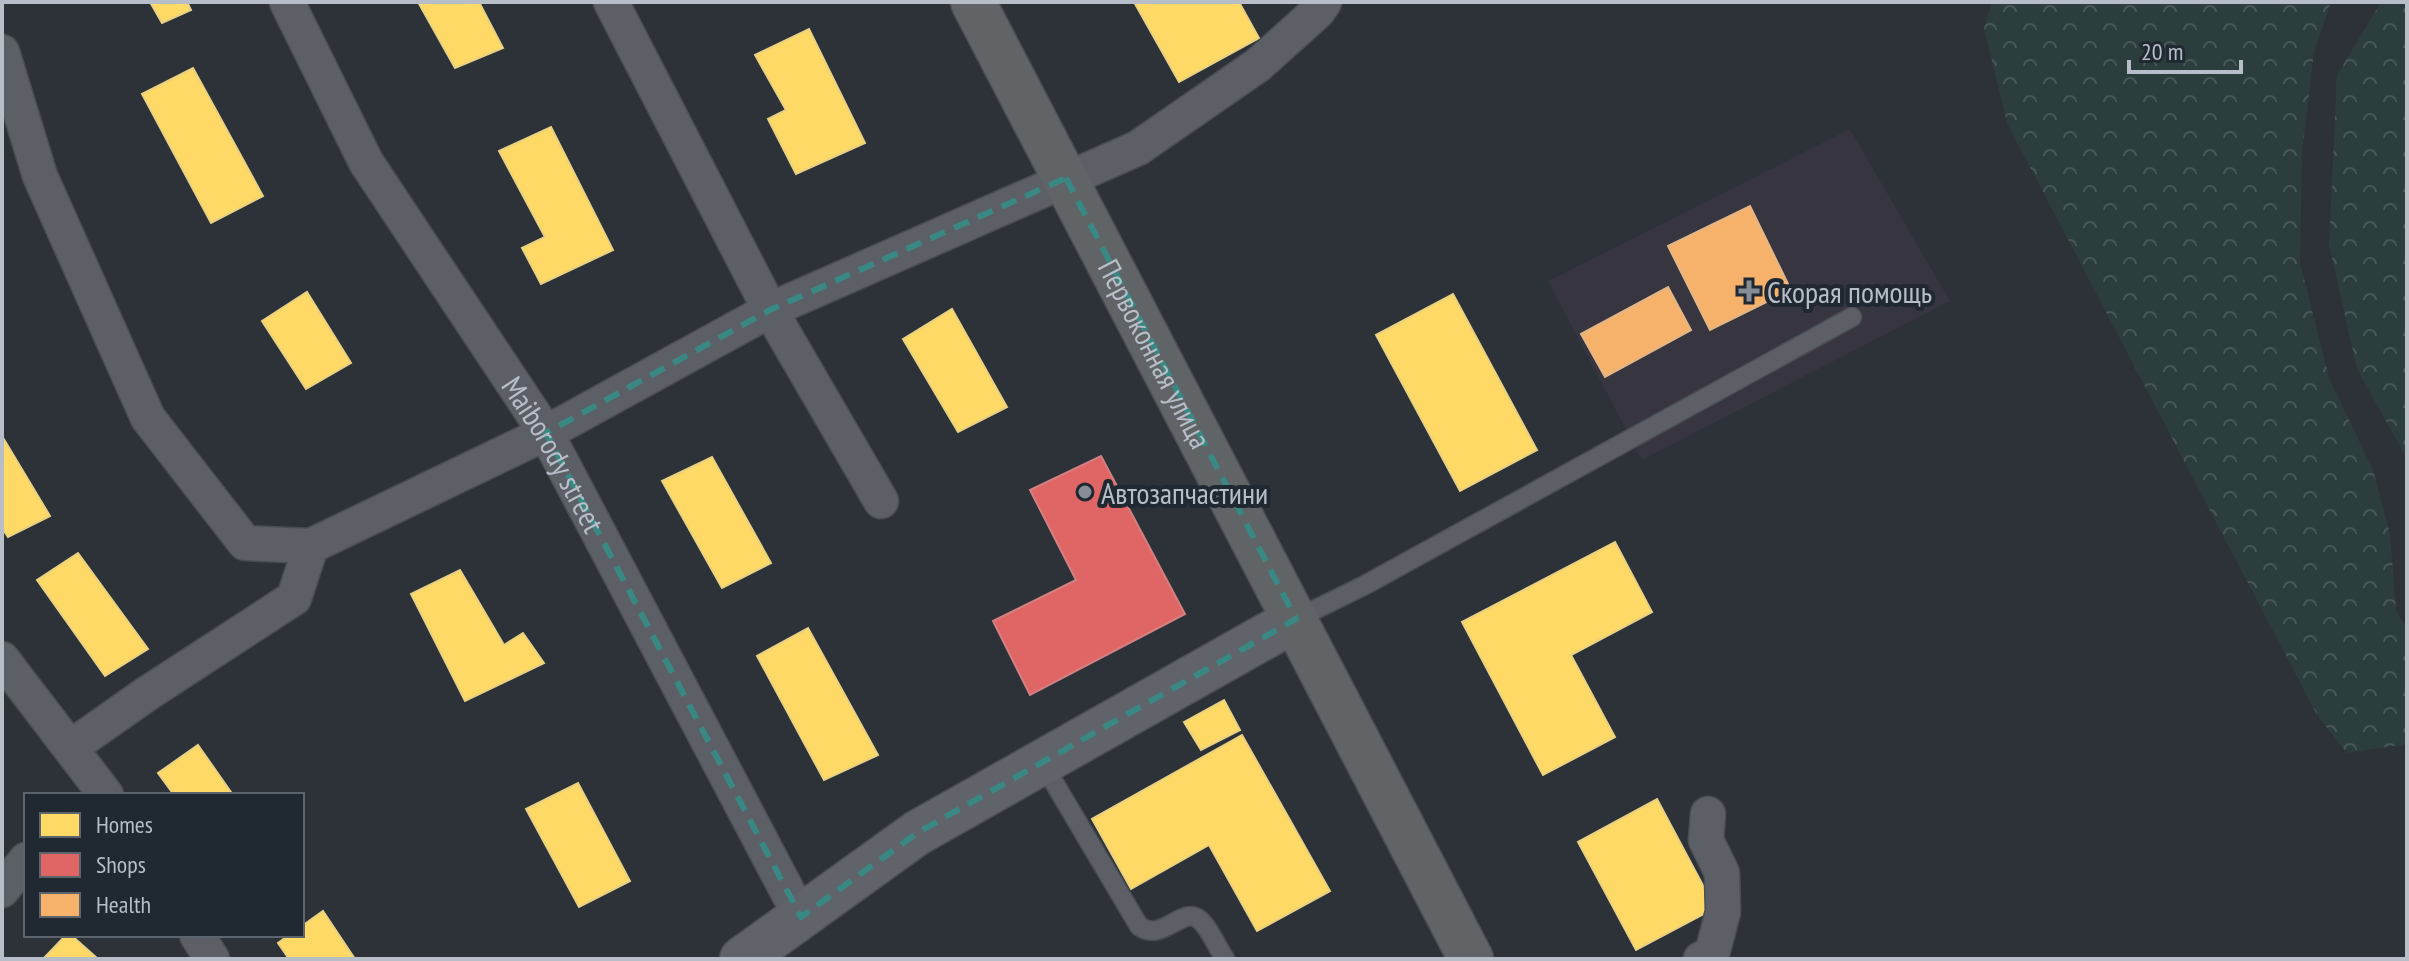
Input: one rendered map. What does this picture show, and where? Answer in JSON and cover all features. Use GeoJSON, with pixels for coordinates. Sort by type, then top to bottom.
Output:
{"type":"FeatureCollection","features":[{"type":"Feature","properties":{"kind":"highway","name":"Первоконная улица"},"geometry":{"type":"LineString","coordinates":[[973,2],[1471,959]]}},
{"type":"Feature","properties":{"kind":"main road"},"geometry":{"type":"LineString","coordinates":[[742,959],[917,833],[1296,619]]}},
{"type":"Feature","properties":{"kind":"street","name":"Maiborody street"},"geometry":{"type":"LineString","coordinates":[[287,2],[366,162],[546,433],[801,917]]}},
{"type":"Feature","properties":{"kind":"street"},"geometry":{"type":"LineString","coordinates":[[611,2],[770,310],[881,501]]}},
{"type":"Feature","properties":{"kind":"street"},"geometry":{"type":"LineString","coordinates":[[2,52],[40,176],[148,418],[245,543],[311,546],[546,433],[770,310],[1138,148],[1258,65],[1324,2]]}},
{"type":"Feature","properties":{"kind":"street"},"geometry":{"type":"LineString","coordinates":[[71,747],[294,598],[311,546]]}},
{"type":"Feature","properties":{"kind":"street"},"geometry":{"type":"LineString","coordinates":[[2,659],[71,747],[92,788]]}},
{"type":"Feature","properties":{"kind":"street"},"geometry":{"type":"LineString","coordinates":[[1701,959],[1712,954],[1723,912],[1722,873],[1706,840],[1708,814]]}},
{"type":"Feature","properties":{"kind":"street"},"geometry":{"type":"LineString","coordinates":[[2,890],[24,862]]}},
{"type":"Feature","properties":{"kind":"street"},"geometry":{"type":"LineString","coordinates":[[198,937],[212,959]]}},
{"type":"Feature","properties":{"kind":"lane"},"geometry":{"type":"LineString","coordinates":[[1296,619],[1379,577],[1852,317]]}},
{"type":"Feature","properties":{"kind":"lane"},"geometry":{"type":"LineString","coordinates":[[1043,764],[1139,926],[1155,932],[1187,916],[1194,917],[1201,921],[1225,959]]}},
{"type":"Feature","properties":{"kind":"highlighted area"},"geometry":{"type":"Polygon","coordinates":[[[1066,178],[1296,619],[917,833],[801,917],[546,433],[770,310],[1066,178]]]}},
{"type":"Feature","properties":{"kind":"shaded area","name":"Скорая помощь"},"geometry":{"type":"Polygon","coordinates":[[[1850,129],[1950,301],[1642,460],[1548,281],[1850,129]]]}},
{"type":"Feature","properties":{"kind":"green space"},"geometry":{"type":"Polygon","coordinates":[[[1992,2],[2331,2],[2314,52],[2302,153],[2300,263],[2329,378],[2373,470],[2390,534],[2396,610],[2407,630],[2407,744],[2347,753],[2317,715],[2007,123],[1984,28],[1992,2]]]}},
{"type":"Feature","properties":{"kind":"green space"},"geometry":{"type":"Polygon","coordinates":[[[2381,2],[2407,2],[2407,459],[2357,369],[2329,245],[2337,75],[2381,2]]]}},
{"type":"Feature","properties":{"kind":"building: Homes"},"geometry":{"type":"Polygon","coordinates":[[[150,2],[187,2],[191,10],[162,23],[150,2]]]}},
{"type":"Feature","properties":{"kind":"building: Homes"},"geometry":{"type":"Polygon","coordinates":[[[418,2],[479,2],[503,48],[455,68],[418,2]]]}},
{"type":"Feature","properties":{"kind":"building: Homes"},"geometry":{"type":"Polygon","coordinates":[[[1134,2],[1239,2],[1259,38],[1179,82],[1134,2]]]}},
{"type":"Feature","properties":{"kind":"building: Homes"},"geometry":{"type":"Polygon","coordinates":[[[809,29],[865,143],[796,174],[768,119],[786,110],[755,55],[809,29]]]}},
{"type":"Feature","properties":{"kind":"building: Homes"},"geometry":{"type":"Polygon","coordinates":[[[193,68],[263,196],[211,223],[142,94],[193,68]]]}},
{"type":"Feature","properties":{"kind":"building: Homes"},"geometry":{"type":"Polygon","coordinates":[[[551,127],[613,250],[541,284],[522,248],[545,237],[499,151],[551,127]]]}},
{"type":"Feature","properties":{"kind":"building: Homes"},"geometry":{"type":"Polygon","coordinates":[[[307,292],[351,363],[306,389],[262,321],[307,292]]]}},
{"type":"Feature","properties":{"kind":"building: Homes"},"geometry":{"type":"Polygon","coordinates":[[[1453,294],[1537,450],[1460,491],[1376,335],[1453,294]]]}},
{"type":"Feature","properties":{"kind":"building: Homes"},"geometry":{"type":"Polygon","coordinates":[[[952,309],[1007,407],[958,432],[903,339],[952,309]]]}},
{"type":"Feature","properties":{"kind":"building: Homes"},"geometry":{"type":"Polygon","coordinates":[[[2,436],[50,516],[8,537],[2,528],[2,436]]]}},
{"type":"Feature","properties":{"kind":"building: Homes"},"geometry":{"type":"Polygon","coordinates":[[[712,457],[771,563],[722,588],[662,481],[712,457]]]}},
{"type":"Feature","properties":{"kind":"building: Homes"},"geometry":{"type":"Polygon","coordinates":[[[1615,542],[1652,612],[1571,655],[1615,737],[1543,775],[1462,622],[1615,542]]]}},
{"type":"Feature","properties":{"kind":"building: Homes"},"geometry":{"type":"Polygon","coordinates":[[[78,553],[148,649],[105,676],[37,580],[78,553]]]}},
{"type":"Feature","properties":{"kind":"building: Homes"},"geometry":{"type":"Polygon","coordinates":[[[460,570],[504,645],[523,633],[544,663],[465,701],[411,594],[460,570]]]}},
{"type":"Feature","properties":{"kind":"building: Homes"},"geometry":{"type":"Polygon","coordinates":[[[808,628],[878,755],[824,780],[757,656],[808,628]]]}},
{"type":"Feature","properties":{"kind":"building: Homes"},"geometry":{"type":"Polygon","coordinates":[[[1224,700],[1240,730],[1201,750],[1184,722],[1224,700]]]}},
{"type":"Feature","properties":{"kind":"building: Homes"},"geometry":{"type":"Polygon","coordinates":[[[1242,735],[1330,891],[1257,931],[1209,845],[1131,889],[1092,819],[1242,735]]]}},
{"type":"Feature","properties":{"kind":"building: Homes"},"geometry":{"type":"Polygon","coordinates":[[[198,745],[232,793],[173,793],[158,773],[198,745]]]}},
{"type":"Feature","properties":{"kind":"building: Homes"},"geometry":{"type":"Polygon","coordinates":[[[578,783],[630,881],[579,907],[526,809],[578,783]]]}},
{"type":"Feature","properties":{"kind":"building: Homes"},"geometry":{"type":"Polygon","coordinates":[[[1657,799],[1715,908],[1636,950],[1578,842],[1657,799]]]}},
{"type":"Feature","properties":{"kind":"building: Homes"},"geometry":{"type":"Polygon","coordinates":[[[323,911],[355,959],[289,959],[278,943],[286,937],[304,937],[304,925],[323,911]]]}},
{"type":"Feature","properties":{"kind":"building: Homes"},"geometry":{"type":"Polygon","coordinates":[[[64,937],[73,937],[98,959],[43,959],[64,937]]]}},
{"type":"Feature","properties":{"kind":"building: Shops"},"geometry":{"type":"Polygon","coordinates":[[[1101,456],[1185,614],[1030,695],[993,621],[1076,580],[1030,490],[1101,456]]]}},
{"type":"Feature","properties":{"kind":"building: Health"},"geometry":{"type":"Polygon","coordinates":[[[1750,206],[1791,290],[1710,330],[1668,246],[1750,206]]]}},
{"type":"Feature","properties":{"kind":"building: Health"},"geometry":{"type":"Polygon","coordinates":[[[1668,287],[1691,330],[1605,377],[1581,334],[1668,287]]]}},
{"type":"Feature","properties":{"kind":"place","name":"Скорая помощь"},"geometry":{"type":"Point","coordinates":[1749,291]}},
{"type":"Feature","properties":{"kind":"place","name":"Автозапчастини"},"geometry":{"type":"Point","coordinates":[1085,492]}}]}
